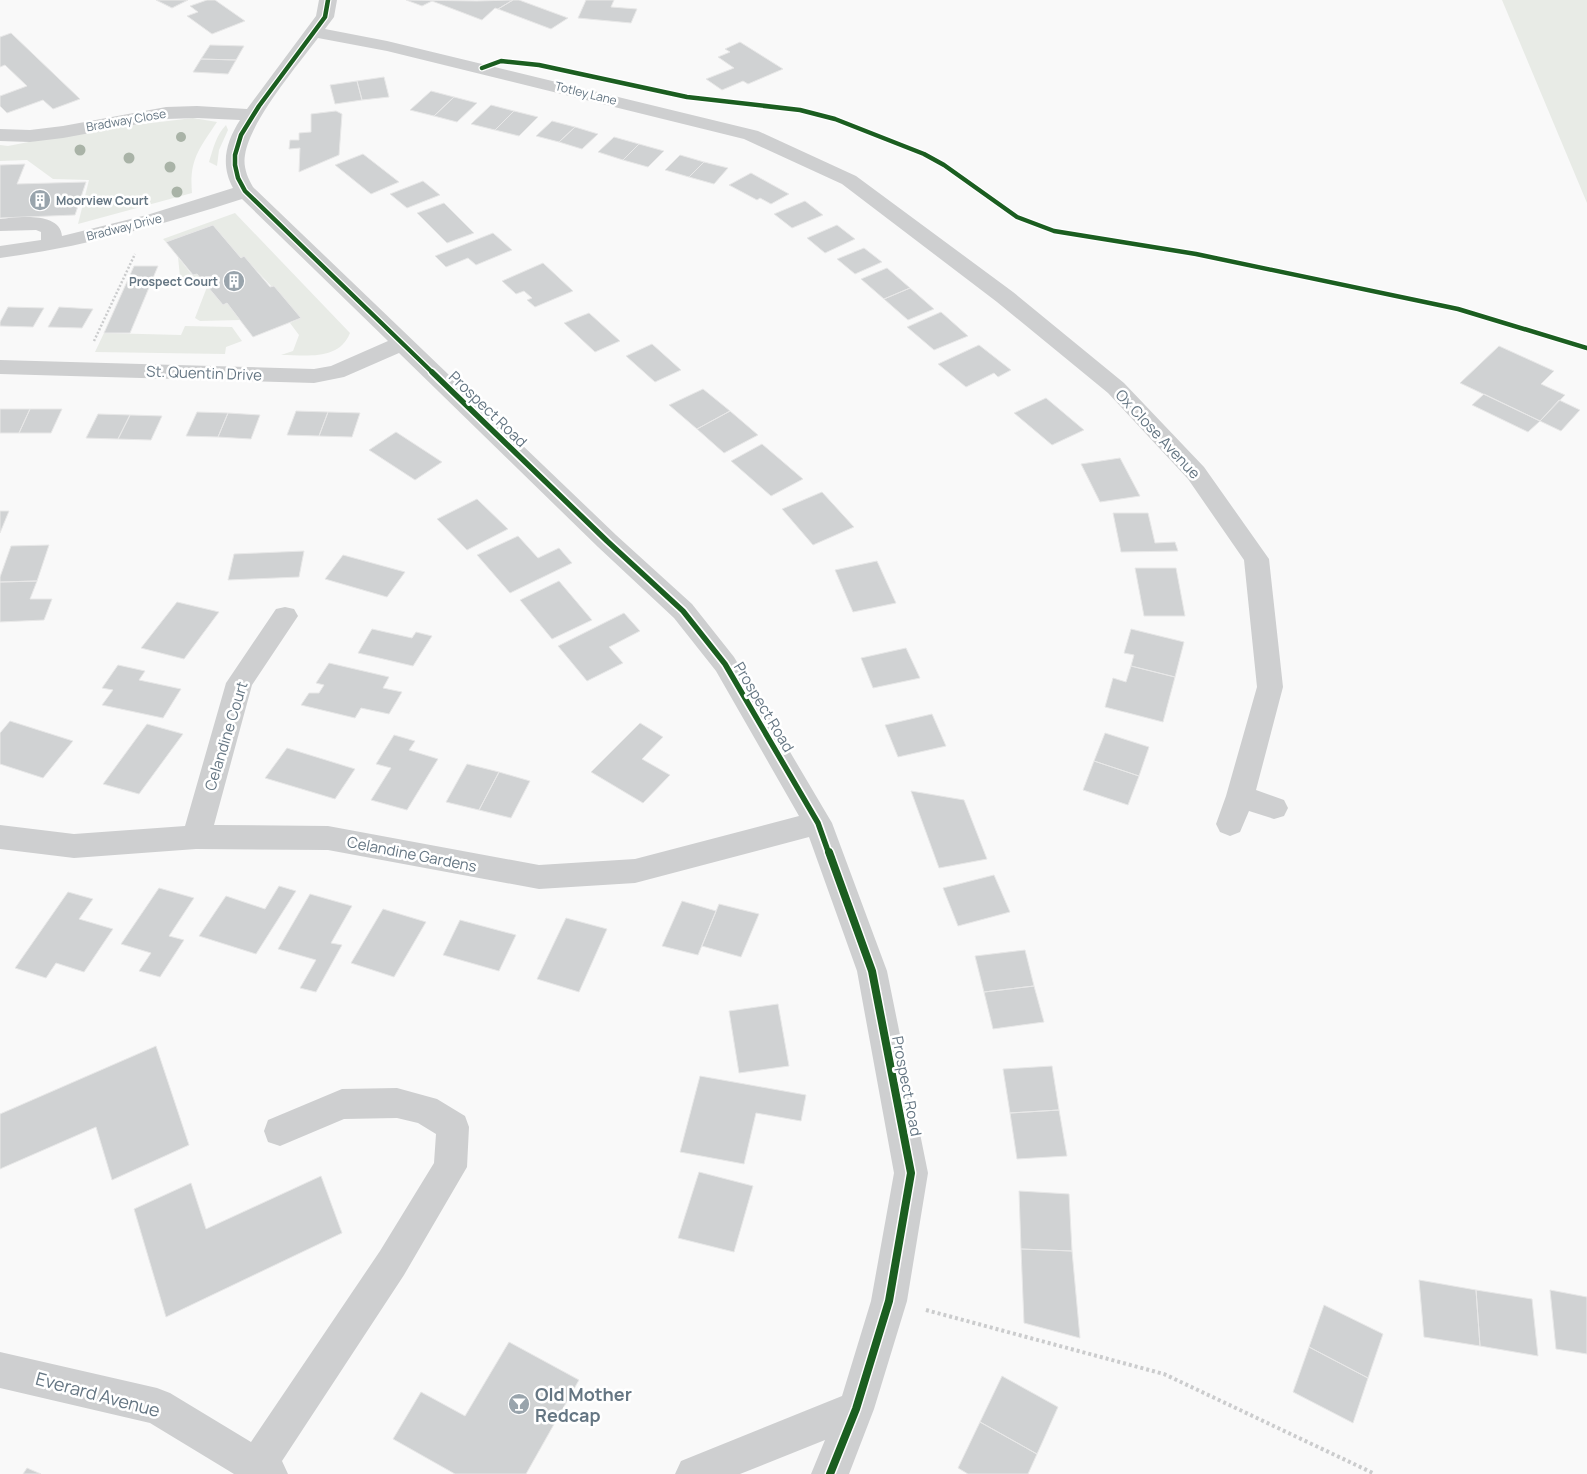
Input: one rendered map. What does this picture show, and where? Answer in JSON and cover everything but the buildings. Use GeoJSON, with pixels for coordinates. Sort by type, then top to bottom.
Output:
{"type":"FeatureCollection","features":[{"type":"Feature","properties":{"kind":"street","name":"Prospect Road"},"geometry":{"type":"LineString","coordinates":[[328,0],[325,17],[253,114],[239,140],[234,168],[245,191],[606,541],[683,611],[725,664],[818,823],[872,971],[911,1173],[889,1301],[856,1409],[830,1474]]}},
{"type":"Feature","properties":{"kind":"street","name":"Totley Lane"},"geometry":{"type":"LineString","coordinates":[[314,32],[387,46],[751,135],[849,180]]}},
{"type":"Feature","properties":{"kind":"street","name":"Bradway Close"},"geometry":{"type":"LineString","coordinates":[[0,135],[30,136],[63,132],[166,112],[253,114]]}},
{"type":"Feature","properties":{"kind":"street","name":"Ox Close Avenue"},"geometry":{"type":"LineString","coordinates":[[849,180],[1005,297],[1116,388],[1196,473],[1256,559],[1270,688],[1240,796],[1230,824]]}},
{"type":"Feature","properties":{"kind":"street","name":"Bradway Drive"},"geometry":{"type":"LineString","coordinates":[[0,252],[52,244],[150,222],[245,191]]}},
{"type":"Feature","properties":{"kind":"street"},"geometry":{"type":"LineString","coordinates":[[0,225],[40,224],[47,226],[51,232],[52,244]]}},
{"type":"Feature","properties":{"kind":"street","name":"St. Quentin Drive"},"geometry":{"type":"LineString","coordinates":[[0,366],[232,375],[314,376],[336,372],[401,344]]}},
{"type":"Feature","properties":{"kind":"street","name":"Celandine Court"},"geometry":{"type":"LineString","coordinates":[[196,837],[239,683],[285,616]]}},
{"type":"Feature","properties":{"kind":"street"},"geometry":{"type":"LineString","coordinates":[[1240,796],[1274,808]]}},
{"type":"Feature","properties":{"kind":"street","name":"Celandine Gardens"},"geometry":{"type":"LineString","coordinates":[[0,838],[74,846],[196,837],[328,838],[539,877],[635,871],[818,823]]}},
{"type":"Feature","properties":{"kind":"street"},"geometry":{"type":"LineString","coordinates":[[263,1470],[392,1264],[450,1167],[453,1127],[425,1110],[397,1103],[369,1103],[342,1104],[280,1131]]}},
{"type":"Feature","properties":{"kind":"street","name":"Everard Avenue"},"geometry":{"type":"LineString","coordinates":[[0,1370],[157,1406],[263,1470]]}},
{"type":"Feature","properties":{"kind":"street"},"geometry":{"type":"LineString","coordinates":[[694,1474],[856,1409]]}},
{"type":"Feature","properties":{"kind":"path"},"geometry":{"type":"LineString","coordinates":[[81,368],[150,222]]}},
{"type":"Feature","properties":{"kind":"path"},"geometry":{"type":"LineString","coordinates":[[889,1301],[1164,1374],[1375,1474]]}},
{"type":"Feature","properties":{"kind":"shaded area"},"geometry":{"type":"Polygon","coordinates":[[[1502,0],[1587,0],[1587,203],[1502,0]]]}},
{"type":"Feature","properties":{"kind":"shaded area"},"geometry":{"type":"Polygon","coordinates":[[[193,118],[217,122],[205,140],[194,163],[191,182],[192,193],[78,224],[89,180],[53,179],[27,160],[0,161],[0,145],[8,146],[85,131],[193,118]]]}},
{"type":"Feature","properties":{"kind":"shaded area"},"geometry":{"type":"Polygon","coordinates":[[[226,125],[228,130],[219,150],[217,166],[209,162],[217,138],[226,125]]]}},
{"type":"Feature","properties":{"kind":"shaded area"},"geometry":{"type":"Polygon","coordinates":[[[235,213],[350,333],[345,342],[338,348],[321,354],[281,355],[293,351],[299,335],[290,323],[301,318],[244,257],[241,258],[213,225],[166,242],[163,239],[235,213]]]}},
{"type":"Feature","properties":{"kind":"shaded area"},"geometry":{"type":"Polygon","coordinates":[[[178,257],[192,275],[197,274],[223,305],[227,303],[240,320],[200,321],[195,318],[207,287],[181,287],[178,257]]]}},
{"type":"Feature","properties":{"kind":"shaded area"},"geometry":{"type":"Polygon","coordinates":[[[185,326],[232,327],[242,341],[226,347],[225,354],[95,352],[104,333],[181,335],[185,326]]]}},
{"type":"Feature","properties":{"kind":"cycle path"},"geometry":{"type":"LineString","coordinates":[[328,0],[325,17],[259,106],[241,135],[237,145],[235,165],[242,187],[607,541],[683,611],[725,664],[818,823],[872,971],[911,1173],[889,1301],[856,1409],[830,1474]]}},
{"type":"Feature","properties":{"kind":"cycle path"},"geometry":{"type":"LineString","coordinates":[[482,68],[501,61],[539,65],[687,97],[800,110],[835,119],[924,154],[944,165],[1017,217],[1054,231],[1196,254],[1458,309],[1587,348]]}},
{"type":"Feature","properties":{"kind":"place","name":"Moorview Court"},"geometry":{"type":"Point","coordinates":[40,200]}},
{"type":"Feature","properties":{"kind":"place","name":"Prospect Court"},"geometry":{"type":"Point","coordinates":[234,281]}},
{"type":"Feature","properties":{"kind":"place","name":"Old Mother Redcap"},"geometry":{"type":"Point","coordinates":[519,1404]}}]}
